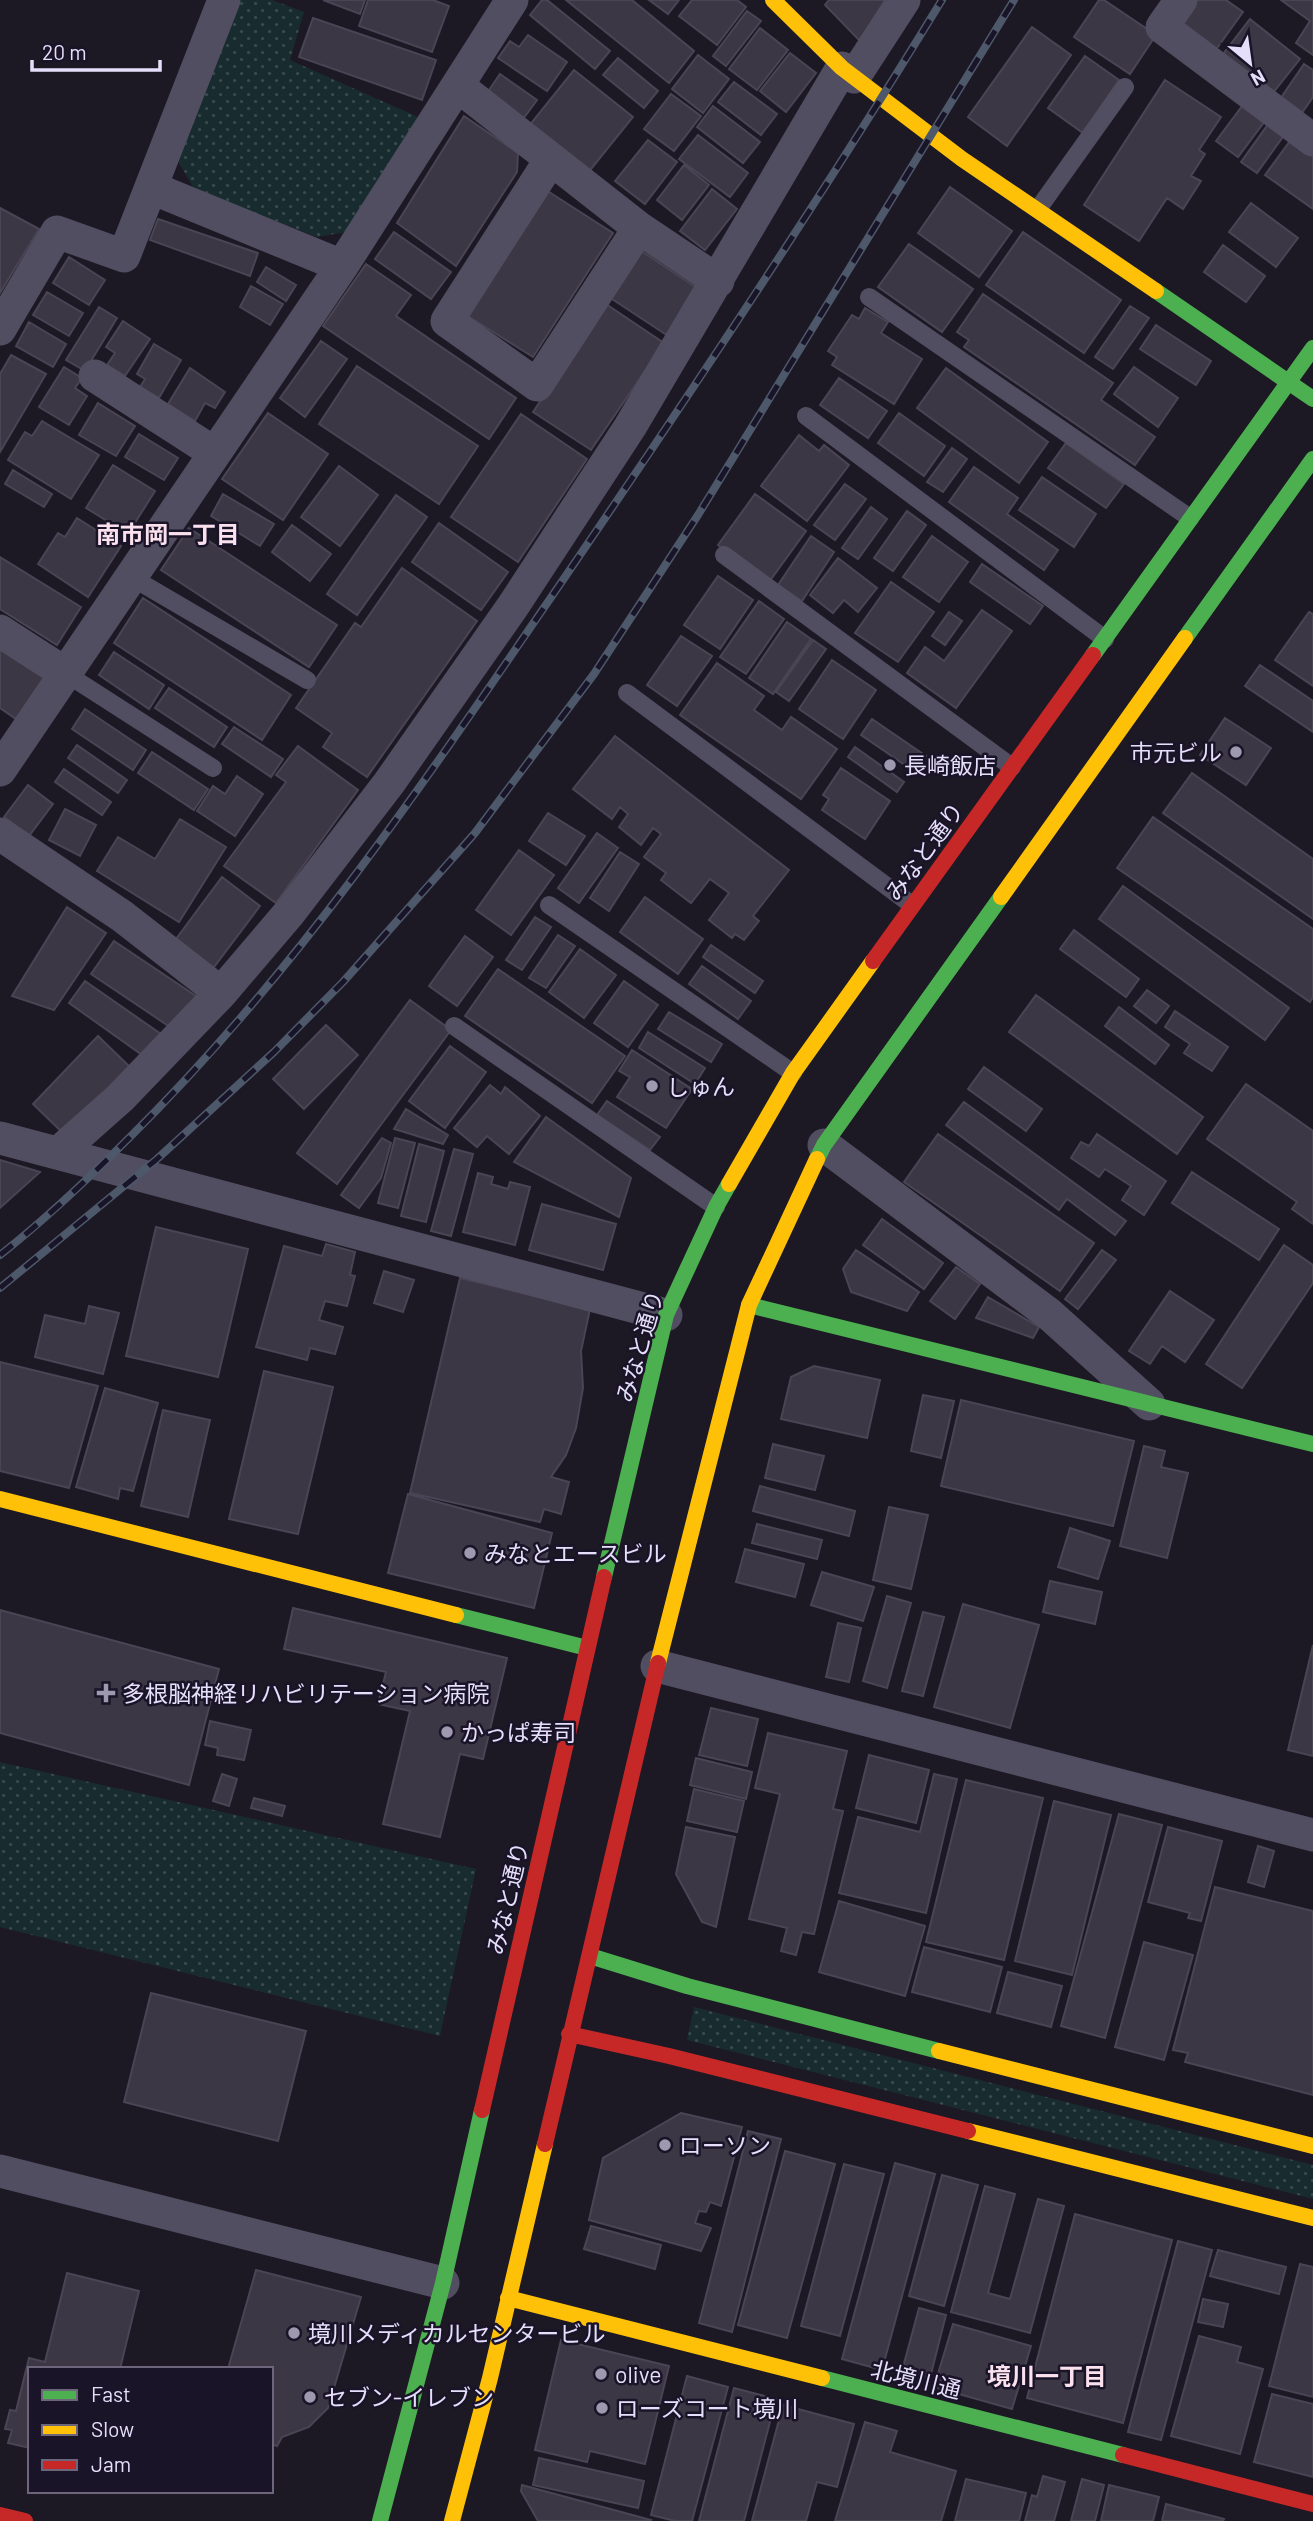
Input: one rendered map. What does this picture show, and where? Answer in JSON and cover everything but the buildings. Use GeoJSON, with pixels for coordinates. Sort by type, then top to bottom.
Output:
{"type":"FeatureCollection","features":[{"type":"Feature","properties":{"kind":"main road"},"geometry":{"type":"LineString","coordinates":[[773,0],[848,73],[962,159],[1313,399]]}},
{"type":"Feature","properties":{"kind":"main road","name":"みなと通り"},"geometry":{"type":"LineString","coordinates":[[380,2521],[443,2283],[587,1648],[666,1315],[716,1207],[793,1073],[1313,348]]}},
{"type":"Feature","properties":{"kind":"main road"},"geometry":{"type":"LineString","coordinates":[[452,2521],[490,2378],[657,1666],[749,1305],[824,1145],[1313,459]]}},
{"type":"Feature","properties":{"kind":"main road"},"geometry":{"type":"LineString","coordinates":[[749,1305],[1313,1444]]}},
{"type":"Feature","properties":{"kind":"main road"},"geometry":{"type":"LineString","coordinates":[[0,1499],[587,1648]]}},
{"type":"Feature","properties":{"kind":"main road"},"geometry":{"type":"LineString","coordinates":[[590,1956],[687,1986],[1313,2146]]}},
{"type":"Feature","properties":{"kind":"main road"},"geometry":{"type":"LineString","coordinates":[[569,2034],[669,2056],[1313,2218]]}},
{"type":"Feature","properties":{"kind":"main road","name":"北境川通"},"geometry":{"type":"LineString","coordinates":[[508,2298],[1313,2504]]}},
{"type":"Feature","properties":{"kind":"main road"},"geometry":{"type":"LineString","coordinates":[[0,2515],[25,2521]]}},
{"type":"Feature","properties":{"kind":"street"},"geometry":{"type":"LineString","coordinates":[[0,330],[57,232],[124,256],[224,0]]}},
{"type":"Feature","properties":{"kind":"street"},"geometry":{"type":"LineString","coordinates":[[0,770],[342,266],[512,0]]}},
{"type":"Feature","properties":{"kind":"street"},"geometry":{"type":"LineString","coordinates":[[58,1153],[120,1098],[220,993],[290,912],[389,783],[513,606],[630,427],[848,73],[904,0]]}},
{"type":"Feature","properties":{"kind":"street"},"geometry":{"type":"LineString","coordinates":[[1181,0],[1161,27],[1313,140]]}},
{"type":"Feature","properties":{"kind":"street"},"geometry":{"type":"LineString","coordinates":[[458,86],[639,228],[718,281]]}},
{"type":"Feature","properties":{"kind":"street"},"geometry":{"type":"LineString","coordinates":[[551,159],[447,321],[537,385],[639,228]]}},
{"type":"Feature","properties":{"kind":"street"},"geometry":{"type":"LineString","coordinates":[[152,188],[342,266]]}},
{"type":"Feature","properties":{"kind":"street"},"geometry":{"type":"LineString","coordinates":[[95,376],[214,452]]}},
{"type":"Feature","properties":{"kind":"street"},"geometry":{"type":"LineString","coordinates":[[0,631],[65,673]]}},
{"type":"Feature","properties":{"kind":"street"},"geometry":{"type":"LineString","coordinates":[[0,834],[122,916],[220,993]]}},
{"type":"Feature","properties":{"kind":"street"},"geometry":{"type":"LineString","coordinates":[[0,1138],[666,1315]]}},
{"type":"Feature","properties":{"kind":"street"},"geometry":{"type":"LineString","coordinates":[[824,1145],[1049,1314],[1149,1404]]}},
{"type":"Feature","properties":{"kind":"street"},"geometry":{"type":"LineString","coordinates":[[657,1666],[1313,1835]]}},
{"type":"Feature","properties":{"kind":"street"},"geometry":{"type":"LineString","coordinates":[[0,2171],[443,2283]]}},
{"type":"Feature","properties":{"kind":"lane"},"geometry":{"type":"LineString","coordinates":[[1038,209],[1125,87]]}},
{"type":"Feature","properties":{"kind":"lane"},"geometry":{"type":"LineString","coordinates":[[869,297],[1190,518]]}},
{"type":"Feature","properties":{"kind":"lane"},"geometry":{"type":"LineString","coordinates":[[806,416],[1105,639]]}},
{"type":"Feature","properties":{"kind":"lane"},"geometry":{"type":"LineString","coordinates":[[724,555],[1013,767]]}},
{"type":"Feature","properties":{"kind":"lane"},"geometry":{"type":"LineString","coordinates":[[131,577],[307,680]]}},
{"type":"Feature","properties":{"kind":"lane"},"geometry":{"type":"LineString","coordinates":[[65,673],[214,768]]}},
{"type":"Feature","properties":{"kind":"lane"},"geometry":{"type":"LineString","coordinates":[[627,693],[912,905]]}},
{"type":"Feature","properties":{"kind":"lane"},"geometry":{"type":"LineString","coordinates":[[549,905],[793,1073]]}},
{"type":"Feature","properties":{"kind":"lane"},"geometry":{"type":"LineString","coordinates":[[454,1026],[716,1207]]}},
{"type":"Feature","properties":{"kind":"green space"},"geometry":{"type":"Polygon","coordinates":[[[240,0],[272,0],[304,12],[290,60],[418,117],[346,232],[317,237],[194,189],[178,161],[240,0]]]}},
{"type":"Feature","properties":{"kind":"green space"},"geometry":{"type":"Polygon","coordinates":[[[0,1762],[476,1869],[440,2036],[0,1927],[0,1762]]]}},
{"type":"Feature","properties":{"kind":"green space"},"geometry":{"type":"Polygon","coordinates":[[[694,2007],[1313,2165],[1313,2199],[687,2040],[694,2007]]]}},
{"type":"Feature","properties":{"kind":"railway"},"geometry":{"type":"LineString","coordinates":[[0,1255],[82,1184],[189,1076],[246,1012],[353,877],[454,738],[652,449],[751,301],[942,0]]}},
{"type":"Feature","properties":{"kind":"railway"},"geometry":{"type":"LineString","coordinates":[[0,1288],[157,1159],[274,1052],[343,982],[475,833],[594,674],[698,515],[1014,0]]}},
{"type":"Feature","properties":{"kind":"traffic: fast"},"geometry":{"type":"LineString","coordinates":[[1156,291],[1313,399]]}},
{"type":"Feature","properties":{"kind":"traffic: fast"},"geometry":{"type":"LineString","coordinates":[[1093,655],[1313,348]]}},
{"type":"Feature","properties":{"kind":"traffic: fast"},"geometry":{"type":"LineString","coordinates":[[1185,638],[1313,459]]}},
{"type":"Feature","properties":{"kind":"traffic: fast"},"geometry":{"type":"LineString","coordinates":[[817,1159],[824,1145],[1001,897]]}},
{"type":"Feature","properties":{"kind":"traffic: fast"},"geometry":{"type":"LineString","coordinates":[[604,1577],[666,1315],[729,1184]]}},
{"type":"Feature","properties":{"kind":"traffic: fast"},"geometry":{"type":"LineString","coordinates":[[749,1305],[1313,1444]]}},
{"type":"Feature","properties":{"kind":"traffic: fast"},"geometry":{"type":"LineString","coordinates":[[456,1615],[587,1648]]}},
{"type":"Feature","properties":{"kind":"traffic: fast"},"geometry":{"type":"LineString","coordinates":[[590,1956],[687,1986],[939,2051]]}},
{"type":"Feature","properties":{"kind":"traffic: fast"},"geometry":{"type":"LineString","coordinates":[[380,2521],[443,2283],[482,2110]]}},
{"type":"Feature","properties":{"kind":"traffic: fast"},"geometry":{"type":"LineString","coordinates":[[822,2378],[1123,2455]]}},
{"type":"Feature","properties":{"kind":"traffic: slow"},"geometry":{"type":"LineString","coordinates":[[773,0],[842,68],[962,159],[1156,291]]}},
{"type":"Feature","properties":{"kind":"traffic: slow"},"geometry":{"type":"LineString","coordinates":[[1001,897],[1185,638]]}},
{"type":"Feature","properties":{"kind":"traffic: slow"},"geometry":{"type":"LineString","coordinates":[[729,1184],[793,1073],[873,961]]}},
{"type":"Feature","properties":{"kind":"traffic: slow"},"geometry":{"type":"LineString","coordinates":[[658,1663],[749,1305],[817,1159]]}},
{"type":"Feature","properties":{"kind":"traffic: slow"},"geometry":{"type":"LineString","coordinates":[[0,1499],[456,1615]]}},
{"type":"Feature","properties":{"kind":"traffic: slow"},"geometry":{"type":"LineString","coordinates":[[939,2051],[1313,2146]]}},
{"type":"Feature","properties":{"kind":"traffic: slow"},"geometry":{"type":"LineString","coordinates":[[968,2131],[1313,2218]]}},
{"type":"Feature","properties":{"kind":"traffic: slow"},"geometry":{"type":"LineString","coordinates":[[452,2521],[490,2378],[545,2144]]}},
{"type":"Feature","properties":{"kind":"traffic: slow"},"geometry":{"type":"LineString","coordinates":[[508,2298],[822,2378]]}},
{"type":"Feature","properties":{"kind":"traffic: jam"},"geometry":{"type":"LineString","coordinates":[[873,961],[1093,655]]}},
{"type":"Feature","properties":{"kind":"traffic: jam"},"geometry":{"type":"LineString","coordinates":[[482,2110],[604,1577]]}},
{"type":"Feature","properties":{"kind":"traffic: jam"},"geometry":{"type":"LineString","coordinates":[[545,2144],[658,1663]]}},
{"type":"Feature","properties":{"kind":"traffic: jam"},"geometry":{"type":"LineString","coordinates":[[569,2034],[669,2056],[968,2131]]}},
{"type":"Feature","properties":{"kind":"traffic: jam"},"geometry":{"type":"LineString","coordinates":[[1123,2455],[1313,2504]]}},
{"type":"Feature","properties":{"kind":"traffic: jam"},"geometry":{"type":"LineString","coordinates":[[0,2515],[25,2521]]}},
{"type":"Feature","properties":{"kind":"place","name":"市元ビル"},"geometry":{"type":"Point","coordinates":[1236,752]}},
{"type":"Feature","properties":{"kind":"place","name":"長崎飯店"},"geometry":{"type":"Point","coordinates":[890,765]}},
{"type":"Feature","properties":{"kind":"place","name":"しゅん"},"geometry":{"type":"Point","coordinates":[652,1086]}},
{"type":"Feature","properties":{"kind":"place","name":"みなとエースビル"},"geometry":{"type":"Point","coordinates":[470,1553]}},
{"type":"Feature","properties":{"kind":"place","name":"多根脳神経リハビリテーション病院"},"geometry":{"type":"Point","coordinates":[106,1693]}},
{"type":"Feature","properties":{"kind":"place","name":"かっぱ寿司"},"geometry":{"type":"Point","coordinates":[447,1732]}},
{"type":"Feature","properties":{"kind":"place","name":"ローソン"},"geometry":{"type":"Point","coordinates":[665,2145]}},
{"type":"Feature","properties":{"kind":"place","name":"境川メディカルセンタービル"},"geometry":{"type":"Point","coordinates":[294,2333]}},
{"type":"Feature","properties":{"kind":"place","name":"olive"},"geometry":{"type":"Point","coordinates":[601,2374]}},
{"type":"Feature","properties":{"kind":"place","name":"セブン-イレブン"},"geometry":{"type":"Point","coordinates":[310,2397]}},
{"type":"Feature","properties":{"kind":"place","name":"ローズコート境川"},"geometry":{"type":"Point","coordinates":[602,2408]}},
{"type":"Feature","properties":{"kind":"district","name":"南市岡一丁目"},"geometry":{"type":"Point","coordinates":[168,533]}},
{"type":"Feature","properties":{"kind":"district","name":"境川一丁目"},"geometry":{"type":"Point","coordinates":[1047,2375]}}]}
